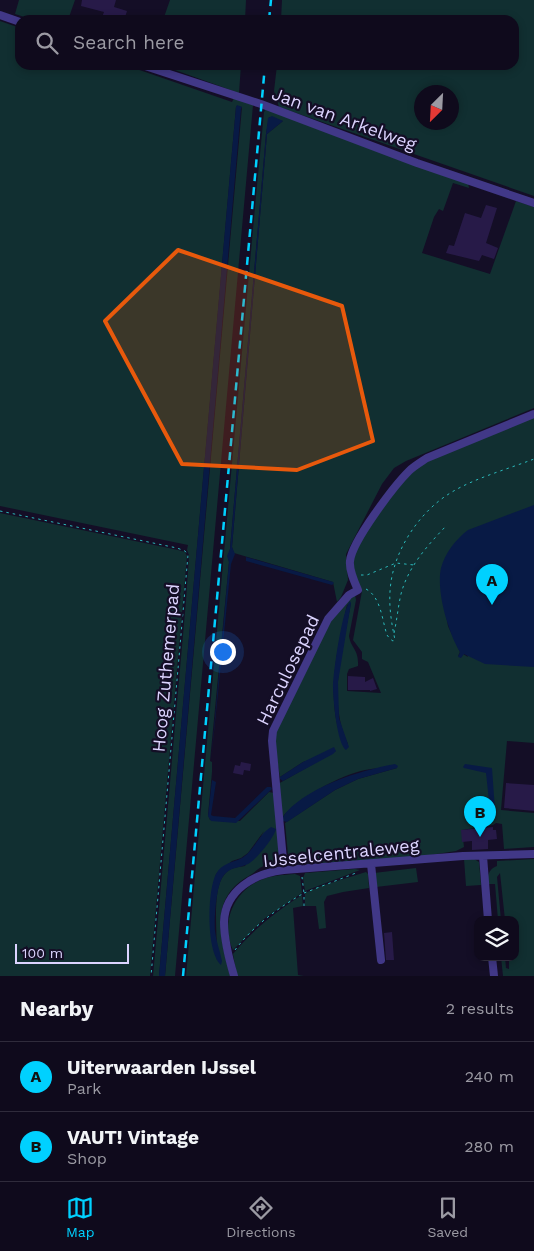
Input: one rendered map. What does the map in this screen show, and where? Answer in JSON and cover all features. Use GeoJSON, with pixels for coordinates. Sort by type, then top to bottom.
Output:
{"type":"FeatureCollection","features":[{"type":"Feature","properties":{"kind":"street"},"geometry":{"type":"LineString","coordinates":[[0,15],[15,20]]}},
{"type":"Feature","properties":{"kind":"street","name":"Jan van Arkelweg"},"geometry":{"type":"LineString","coordinates":[[157,70],[261,104],[409,160],[534,203]]}},
{"type":"Feature","properties":{"kind":"street"},"geometry":{"type":"LineString","coordinates":[[358,590],[352,575],[350,560],[361,537],[386,500],[412,468],[428,458],[534,414]]}},
{"type":"Feature","properties":{"kind":"street","name":"Harculosepad"},"geometry":{"type":"LineString","coordinates":[[284,870],[272,741],[273,731],[328,619],[349,595],[358,590]]}},
{"type":"Feature","properties":{"kind":"street","name":"IJsselcentraleweg"},"geometry":{"type":"LineString","coordinates":[[234,976],[225,938],[224,921],[232,898],[240,887],[262,873],[482,856],[534,854]]}},
{"type":"Feature","properties":{"kind":"street"},"geometry":{"type":"LineString","coordinates":[[482,856],[488,916]]}},
{"type":"Feature","properties":{"kind":"street"},"geometry":{"type":"LineString","coordinates":[[371,864],[381,960]]}},
{"type":"Feature","properties":{"kind":"street"},"geometry":{"type":"LineString","coordinates":[[492,961],[494,976]]}},
{"type":"Feature","properties":{"kind":"path"},"geometry":{"type":"LineString","coordinates":[[358,590],[366,589],[372,594],[379,607],[390,640],[395,640],[390,597],[391,582],[396,563],[420,519],[452,491],[534,459]]}},
{"type":"Feature","properties":{"kind":"path","name":"Hoog Zuthemerpad"},"geometry":{"type":"LineString","coordinates":[[0,511],[181,549],[188,555],[151,976]]}},
{"type":"Feature","properties":{"kind":"path"},"geometry":{"type":"LineString","coordinates":[[394,634],[402,594],[414,565],[425,548],[446,526]]}},
{"type":"Feature","properties":{"kind":"path"},"geometry":{"type":"LineString","coordinates":[[352,575],[367,575],[396,563],[414,565]]}},
{"type":"Feature","properties":{"kind":"path"},"geometry":{"type":"LineString","coordinates":[[301,869],[304,906]]}},
{"type":"Feature","properties":{"kind":"path"},"geometry":{"type":"LineString","coordinates":[[229,957],[247,936],[268,917],[304,893],[357,872]]}},
{"type":"Feature","properties":{"kind":"highlighted area"},"geometry":{"type":"Polygon","coordinates":[[[178,250],[342,306],[373,441],[297,470],[182,464],[105,321],[178,250]]]}},
{"type":"Feature","properties":{"kind":"green space"},"geometry":{"type":"Polygon","coordinates":[[[19,0],[75,0],[70,15],[15,14],[19,0]]]}},
{"type":"Feature","properties":{"kind":"green space"},"geometry":{"type":"Polygon","coordinates":[[[170,0],[246,0],[245,15],[165,15],[170,0]]]}},
{"type":"Feature","properties":{"kind":"green space"},"geometry":{"type":"Polygon","coordinates":[[[282,0],[534,0],[534,196],[279,107],[274,91],[276,70],[519,70],[519,15],[281,15],[282,0]]]}},
{"type":"Feature","properties":{"kind":"green space"},"geometry":{"type":"Polygon","coordinates":[[[0,21],[15,26],[15,70],[139,70],[232,102],[234,98],[253,105],[175,976],[165,976],[242,107],[236,107],[159,976],[153,976],[186,601],[188,545],[0,506],[0,21]]]}},
{"type":"Feature","properties":{"kind":"green space"},"geometry":{"type":"Polygon","coordinates":[[[175,70],[241,70],[239,93],[175,70]]]}},
{"type":"Feature","properties":{"kind":"green space"},"geometry":{"type":"Polygon","coordinates":[[[266,109],[468,183],[469,188],[453,183],[443,211],[439,209],[434,217],[422,253],[490,274],[516,201],[534,207],[534,408],[406,461],[394,468],[382,484],[346,554],[348,580],[337,602],[333,582],[234,553],[232,547],[267,134],[283,121],[269,117],[266,134],[210,761],[212,762],[212,772],[208,815],[210,820],[240,821],[269,792],[274,793],[280,854],[275,864],[260,868],[235,886],[227,897],[222,909],[221,935],[230,976],[186,976],[256,196],[264,112],[266,109]],[[264,831],[248,853],[232,861],[216,874],[211,897],[217,960],[216,903],[220,882],[228,871],[236,867],[245,866],[264,831]]]}},
{"type":"Feature","properties":{"kind":"green space"},"geometry":{"type":"Polygon","coordinates":[[[534,416],[534,743],[507,741],[501,810],[534,813],[534,847],[504,849],[502,824],[496,823],[462,830],[464,847],[456,851],[417,857],[289,865],[285,823],[335,790],[358,779],[397,768],[369,769],[332,782],[297,803],[282,818],[278,784],[336,751],[303,762],[280,777],[274,742],[275,732],[335,612],[355,595],[356,600],[349,636],[356,652],[358,666],[349,669],[347,674],[347,691],[381,693],[368,662],[362,659],[362,652],[353,640],[362,591],[354,573],[353,558],[362,538],[397,488],[421,464],[534,416]],[[441,586],[448,626],[460,652],[458,656],[463,654],[468,657],[441,586]],[[351,603],[347,605],[334,674],[335,709],[338,726],[343,743],[348,744],[338,710],[338,692],[341,656],[351,603]]]}},
{"type":"Feature","properties":{"kind":"green space"},"geometry":{"type":"Polygon","coordinates":[[[0,513],[178,550],[185,552],[187,556],[150,976],[0,976],[0,513]]]}},
{"type":"Feature","properties":{"kind":"green space"},"geometry":{"type":"Polygon","coordinates":[[[464,859],[474,859],[479,862],[481,885],[466,886],[464,859]]]}},
{"type":"Feature","properties":{"kind":"green space"},"geometry":{"type":"Polygon","coordinates":[[[534,859],[534,976],[503,976],[501,961],[505,961],[506,968],[509,969],[509,961],[519,961],[519,916],[505,916],[500,873],[497,877],[501,916],[498,916],[495,884],[488,884],[488,875],[497,866],[497,861],[534,859]]]}},
{"type":"Feature","properties":{"kind":"green space"},"geometry":{"type":"Polygon","coordinates":[[[416,868],[418,882],[376,887],[374,873],[416,868]]]}},
{"type":"Feature","properties":{"kind":"green space"},"geometry":{"type":"Polygon","coordinates":[[[360,870],[305,891],[303,878],[305,873],[360,870]]]}},
{"type":"Feature","properties":{"kind":"green space"},"geometry":{"type":"Polygon","coordinates":[[[366,872],[368,874],[369,888],[327,896],[324,902],[326,928],[319,929],[316,906],[305,906],[305,893],[366,872]]]}},
{"type":"Feature","properties":{"kind":"green space"},"geometry":{"type":"Polygon","coordinates":[[[295,874],[300,876],[302,893],[265,918],[233,950],[229,940],[229,919],[232,909],[243,892],[265,878],[295,874]]]}},
{"type":"Feature","properties":{"kind":"green space"},"geometry":{"type":"Polygon","coordinates":[[[302,895],[303,906],[293,908],[298,975],[304,976],[237,976],[233,954],[265,922],[302,895]]]}},
{"type":"Feature","properties":{"kind":"water"},"geometry":{"type":"Polygon","coordinates":[[[237,105],[242,107],[165,976],[159,976],[231,162],[237,105]]]}},
{"type":"Feature","properties":{"kind":"water"},"geometry":{"type":"Polygon","coordinates":[[[272,116],[283,121],[267,134],[232,547],[235,554],[231,564],[211,762],[229,562],[227,556],[230,549],[266,134],[268,118],[272,116]]]}},
{"type":"Feature","properties":{"kind":"water"},"geometry":{"type":"Polygon","coordinates":[[[534,505],[534,667],[485,664],[464,654],[461,658],[458,657],[460,652],[447,623],[440,588],[441,568],[445,557],[455,542],[468,530],[534,505]]]}},
{"type":"Feature","properties":{"kind":"water"},"geometry":{"type":"Polygon","coordinates":[[[246,557],[334,583],[332,585],[246,561],[246,557]]]}},
{"type":"Feature","properties":{"kind":"water"},"geometry":{"type":"Polygon","coordinates":[[[350,601],[338,682],[339,718],[349,747],[346,750],[338,731],[333,687],[341,628],[350,601]]]}},
{"type":"Feature","properties":{"kind":"water"},"geometry":{"type":"Polygon","coordinates":[[[334,747],[336,751],[333,754],[283,781],[280,779],[280,777],[303,762],[334,747]]]}},
{"type":"Feature","properties":{"kind":"water"},"geometry":{"type":"Polygon","coordinates":[[[395,764],[398,766],[397,768],[358,779],[335,790],[287,822],[283,821],[282,818],[291,807],[318,789],[350,776],[395,764]]]}},
{"type":"Feature","properties":{"kind":"water"},"geometry":{"type":"Polygon","coordinates":[[[465,764],[492,768],[495,810],[490,810],[486,773],[464,768],[465,764]]]}},
{"type":"Feature","properties":{"kind":"water"},"geometry":{"type":"Polygon","coordinates":[[[212,780],[216,782],[211,815],[213,816],[235,818],[267,787],[272,789],[236,823],[211,821],[208,816],[212,780]]]}},
{"type":"Feature","properties":{"kind":"water"},"geometry":{"type":"Polygon","coordinates":[[[271,827],[276,829],[275,833],[260,854],[248,864],[229,870],[221,879],[216,902],[215,931],[222,961],[221,965],[216,958],[210,935],[210,907],[213,882],[218,870],[224,865],[246,855],[271,827]]]}},
{"type":"Feature","properties":{"kind":"building"},"geometry":{"type":"Polygon","coordinates":[[[82,0],[116,0],[114,7],[127,11],[126,15],[103,15],[104,12],[81,6],[82,0]]]}},
{"type":"Feature","properties":{"kind":"building"},"geometry":{"type":"Polygon","coordinates":[[[486,205],[497,208],[486,243],[498,248],[494,259],[482,255],[479,261],[446,253],[449,245],[454,246],[465,213],[481,218],[486,205]]]}},
{"type":"Feature","properties":{"kind":"building"},"geometry":{"type":"Polygon","coordinates":[[[348,676],[365,677],[365,682],[373,678],[377,689],[370,691],[348,690],[348,676]]]}},
{"type":"Feature","properties":{"kind":"building"},"geometry":{"type":"Polygon","coordinates":[[[241,762],[251,764],[250,771],[244,770],[243,775],[233,773],[235,765],[240,766],[241,762]]]}},
{"type":"Feature","properties":{"kind":"building"},"geometry":{"type":"Polygon","coordinates":[[[506,783],[534,785],[534,811],[504,808],[506,783]]]}},
{"type":"Feature","properties":{"kind":"building"},"geometry":{"type":"Polygon","coordinates":[[[493,827],[493,830],[496,830],[497,839],[488,840],[488,849],[472,850],[472,841],[462,842],[461,830],[493,827]]]}},
{"type":"Feature","properties":{"kind":"building"},"geometry":{"type":"Polygon","coordinates":[[[392,932],[394,960],[386,960],[384,933],[392,932]]]}},
{"type":"Feature","properties":{"kind":"railway"},"geometry":{"type":"LineString","coordinates":[[270,15],[271,0]]}},
{"type":"Feature","properties":{"kind":"railway"},"geometry":{"type":"LineString","coordinates":[[183,976],[265,70]]}},
{"type":"Feature","properties":{"kind":"place","name":"Uiterwaarden IJssel"},"geometry":{"type":"Point","coordinates":[492,605]}},
{"type":"Feature","properties":{"kind":"place","name":"VAUT! Vintage"},"geometry":{"type":"Point","coordinates":[480,837]}}]}
